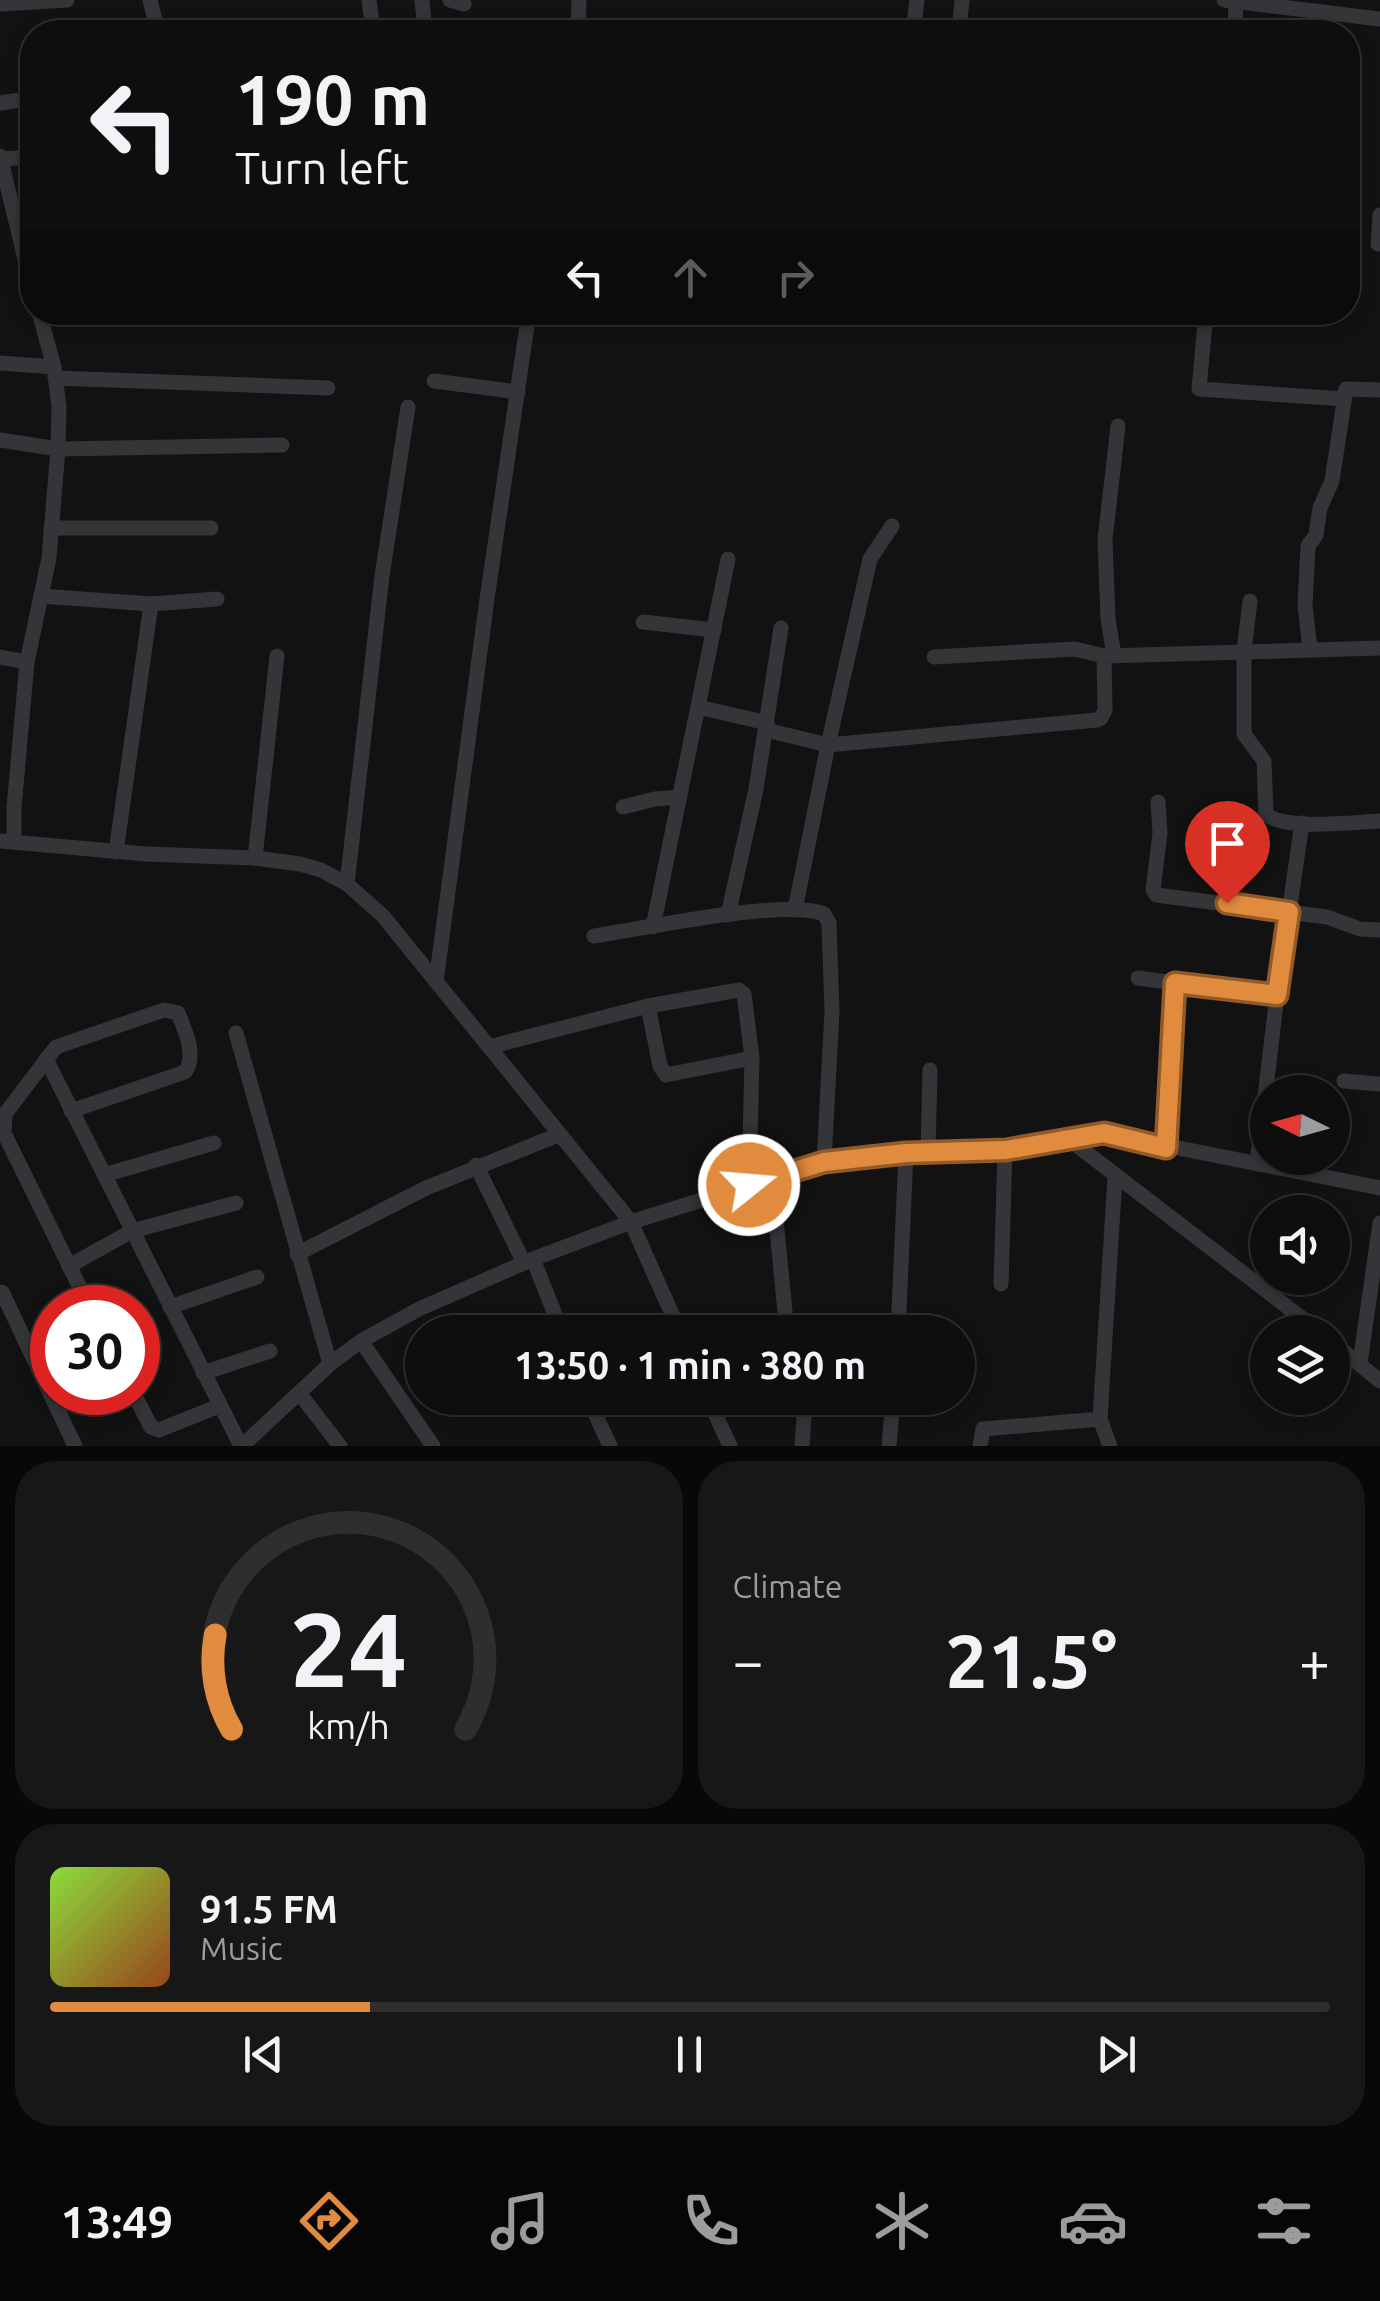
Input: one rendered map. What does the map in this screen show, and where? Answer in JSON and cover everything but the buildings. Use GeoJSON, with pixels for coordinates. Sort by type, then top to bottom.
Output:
{"type":"FeatureCollection","features":[{"type":"Feature","properties":{"kind":"street"},"geometry":{"type":"LineString","coordinates":[[0,4],[67,0]]}},
{"type":"Feature","properties":{"kind":"street"},"geometry":{"type":"LineString","coordinates":[[1224,0],[1380,19]]}},
{"type":"Feature","properties":{"kind":"street"},"geometry":{"type":"LineString","coordinates":[[0,158],[20,216]]}},
{"type":"Feature","properties":{"kind":"street"},"geometry":{"type":"LineString","coordinates":[[1378,244],[1380,215]]}},
{"type":"Feature","properties":{"kind":"street"},"geometry":{"type":"LineString","coordinates":[[42,325],[54,372],[58,448],[50,558],[27,662],[14,808],[7,842],[254,858],[321,870],[346,884],[383,916],[631,1222],[672,1315]]}},
{"type":"Feature","properties":{"kind":"street"},"geometry":{"type":"LineString","coordinates":[[436,982],[527,325]]}},
{"type":"Feature","properties":{"kind":"street"},"geometry":{"type":"LineString","coordinates":[[1205,325],[1199,389],[1344,399]]}},
{"type":"Feature","properties":{"kind":"street"},"geometry":{"type":"LineString","coordinates":[[0,363],[54,372],[328,388]]}},
{"type":"Feature","properties":{"kind":"street"},"geometry":{"type":"LineString","coordinates":[[434,381],[518,392]]}},
{"type":"Feature","properties":{"kind":"street"},"geometry":{"type":"LineString","coordinates":[[1310,649],[1305,605],[1308,546],[1316,535],[1320,508],[1332,481],[1346,389],[1380,390]]}},
{"type":"Feature","properties":{"kind":"street"},"geometry":{"type":"LineString","coordinates":[[346,884],[382,576],[408,407]]}},
{"type":"Feature","properties":{"kind":"street"},"geometry":{"type":"LineString","coordinates":[[698,707],[828,746],[1101,718],[1109,656],[1104,540],[1118,426]]}},
{"type":"Feature","properties":{"kind":"street"},"geometry":{"type":"LineString","coordinates":[[0,440],[58,448],[282,445]]}},
{"type":"Feature","properties":{"kind":"street"},"geometry":{"type":"LineString","coordinates":[[795,910],[870,559],[892,526]]}},
{"type":"Feature","properties":{"kind":"street"},"geometry":{"type":"LineString","coordinates":[[51,528],[211,528]]}},
{"type":"Feature","properties":{"kind":"street"},"geometry":{"type":"LineString","coordinates":[[654,927],[728,559]]}},
{"type":"Feature","properties":{"kind":"street"},"geometry":{"type":"LineString","coordinates":[[41,596],[151,604],[217,599]]}},
{"type":"Feature","properties":{"kind":"street"},"geometry":{"type":"LineString","coordinates":[[1250,601],[1244,652],[1244,734],[1264,761],[1266,814],[1276,822],[1380,821]]}},
{"type":"Feature","properties":{"kind":"street"},"geometry":{"type":"LineString","coordinates":[[116,852],[151,604]]}},
{"type":"Feature","properties":{"kind":"street"},"geometry":{"type":"LineString","coordinates":[[644,622],[714,630]]}},
{"type":"Feature","properties":{"kind":"street"},"geometry":{"type":"LineString","coordinates":[[728,915],[766,727],[781,628]]}},
{"type":"Feature","properties":{"kind":"street"},"geometry":{"type":"LineString","coordinates":[[934,657],[1075,650],[1109,656],[1380,648]]}},
{"type":"Feature","properties":{"kind":"street"},"geometry":{"type":"LineString","coordinates":[[254,858],[277,656]]}},
{"type":"Feature","properties":{"kind":"street"},"geometry":{"type":"LineString","coordinates":[[0,657],[27,662]]}},
{"type":"Feature","properties":{"kind":"street"},"geometry":{"type":"LineString","coordinates":[[623,808],[654,798],[680,797]]}},
{"type":"Feature","properties":{"kind":"street"},"geometry":{"type":"LineString","coordinates":[[1158,802],[1160,832],[1153,890],[1156,894],[1327,917],[1360,929],[1380,930]]}},
{"type":"Feature","properties":{"kind":"street"},"geometry":{"type":"LineString","coordinates":[[1268,1075],[1302,823]]}},
{"type":"Feature","properties":{"kind":"street"},"geometry":{"type":"LineString","coordinates":[[594,936],[728,915],[795,910],[824,914],[829,923],[832,1010],[824,1162]]}},
{"type":"Feature","properties":{"kind":"street"},"geometry":{"type":"LineString","coordinates":[[1138,978],[1277,995]]}},
{"type":"Feature","properties":{"kind":"street"},"geometry":{"type":"LineString","coordinates":[[1166,1148],[1175,983]]}},
{"type":"Feature","properties":{"kind":"street"},"geometry":{"type":"LineString","coordinates":[[489,1047],[648,1006],[739,990],[744,994],[752,1058],[749,1185]]}},
{"type":"Feature","properties":{"kind":"street"},"geometry":{"type":"LineString","coordinates":[[648,1006],[660,1066],[666,1075],[752,1058]]}},
{"type":"Feature","properties":{"kind":"street"},"geometry":{"type":"LineString","coordinates":[[72,1110],[185,1072],[191,1056],[178,1012],[164,1010],[56,1047],[5,1114],[3,1126],[79,1285]]}},
{"type":"Feature","properties":{"kind":"street"},"geometry":{"type":"LineString","coordinates":[[236,1033],[330,1364]]}},
{"type":"Feature","properties":{"kind":"street"},"geometry":{"type":"LineString","coordinates":[[46,1059],[241,1446],[330,1364],[418,1308],[631,1222],[824,1162],[906,1153],[1006,1150],[1104,1133],[1250,1163]]}},
{"type":"Feature","properties":{"kind":"street"},"geometry":{"type":"LineString","coordinates":[[928,1152],[930,1070]]}},
{"type":"Feature","properties":{"kind":"street"},"geometry":{"type":"LineString","coordinates":[[1350,1081],[1380,1084]]}},
{"type":"Feature","properties":{"kind":"street"},"geometry":{"type":"LineString","coordinates":[[297,1254],[476,1165],[558,1135]]}},
{"type":"Feature","properties":{"kind":"street"},"geometry":{"type":"LineString","coordinates":[[1070,1140],[1298,1315]]}},
{"type":"Feature","properties":{"kind":"street"},"geometry":{"type":"LineString","coordinates":[[104,1175],[214,1143]]}},
{"type":"Feature","properties":{"kind":"street"},"geometry":{"type":"LineString","coordinates":[[1001,1284],[1006,1150]]}},
{"type":"Feature","properties":{"kind":"street"},"geometry":{"type":"LineString","coordinates":[[899,1315],[906,1153]]}},
{"type":"Feature","properties":{"kind":"street"},"geometry":{"type":"LineString","coordinates":[[476,1165],[554,1315]]}},
{"type":"Feature","properties":{"kind":"street"},"geometry":{"type":"LineString","coordinates":[[1313,1175],[1380,1188]]}},
{"type":"Feature","properties":{"kind":"street"},"geometry":{"type":"LineString","coordinates":[[1110,1446],[1100,1419],[1115,1177]]}},
{"type":"Feature","properties":{"kind":"street"},"geometry":{"type":"LineString","coordinates":[[772,1179],[785,1315]]}},
{"type":"Feature","properties":{"kind":"street"},"geometry":{"type":"LineString","coordinates":[[70,1266],[132,1231],[236,1203]]}},
{"type":"Feature","properties":{"kind":"street"},"geometry":{"type":"LineString","coordinates":[[1360,1363],[1380,1224]]}},
{"type":"Feature","properties":{"kind":"street"},"geometry":{"type":"LineString","coordinates":[[170,1307],[257,1277]]}},
{"type":"Feature","properties":{"kind":"street"},"geometry":{"type":"LineString","coordinates":[[2,1292],[75,1446]]}},
{"type":"Feature","properties":{"kind":"street"},"geometry":{"type":"LineString","coordinates":[[361,1341],[432,1446]]}},
{"type":"Feature","properties":{"kind":"street"},"geometry":{"type":"LineString","coordinates":[[204,1372],[270,1351]]}},
{"type":"Feature","properties":{"kind":"street"},"geometry":{"type":"LineString","coordinates":[[1350,1356],[1380,1381]]}},
{"type":"Feature","properties":{"kind":"street"},"geometry":{"type":"LineString","coordinates":[[300,1394],[340,1446]]}},
{"type":"Feature","properties":{"kind":"street"},"geometry":{"type":"LineString","coordinates":[[145,1415],[151,1427],[158,1430],[219,1406]]}},
{"type":"Feature","properties":{"kind":"street"},"geometry":{"type":"LineString","coordinates":[[596,1415],[610,1446]]}},
{"type":"Feature","properties":{"kind":"street"},"geometry":{"type":"LineString","coordinates":[[716,1415],[730,1446]]}},
{"type":"Feature","properties":{"kind":"street"},"geometry":{"type":"LineString","coordinates":[[802,1446],[803,1415]]}},
{"type":"Feature","properties":{"kind":"street"},"geometry":{"type":"LineString","coordinates":[[889,1446],[892,1415]]}},
{"type":"Feature","properties":{"kind":"street"},"geometry":{"type":"LineString","coordinates":[[980,1446],[983,1428],[1100,1419]]}},
{"type":"Feature","properties":{"kind":"route"},"geometry":{"type":"LineString","coordinates":[[749,1185],[824,1162],[906,1153],[1006,1150],[1104,1133],[1166,1148],[1175,983],[1277,995],[1289,912],[1227,903]]}}]}
